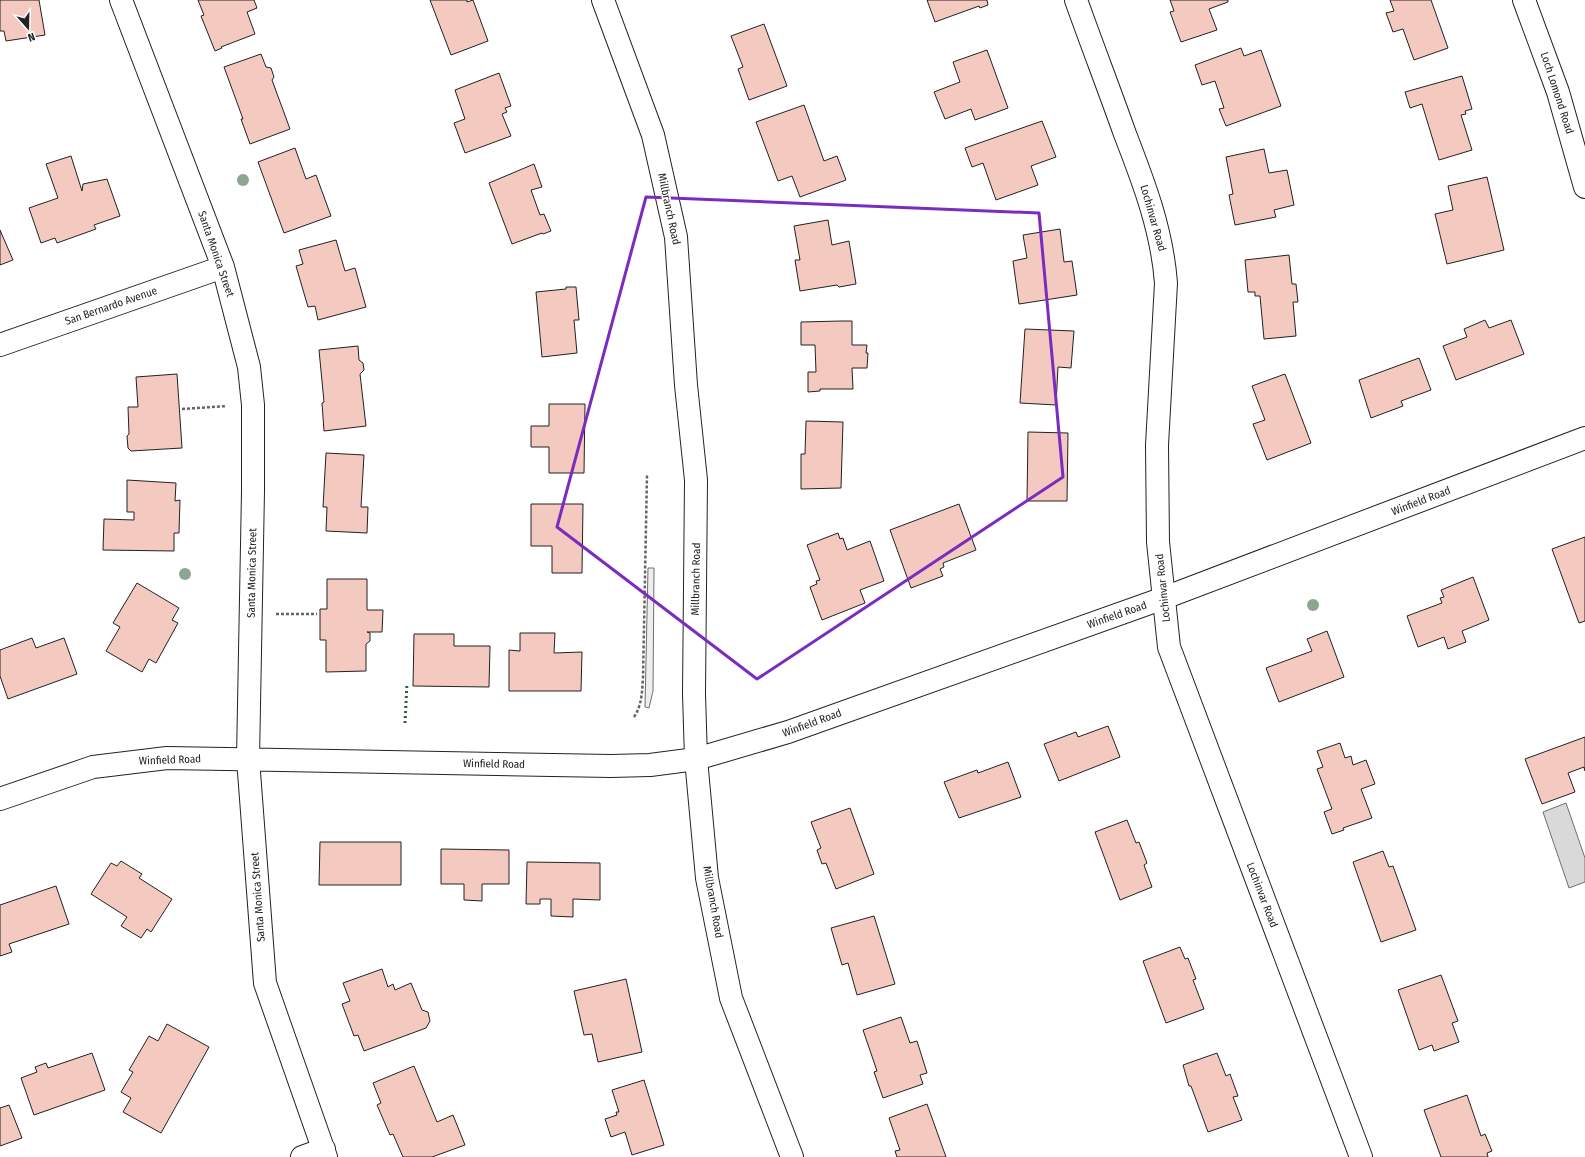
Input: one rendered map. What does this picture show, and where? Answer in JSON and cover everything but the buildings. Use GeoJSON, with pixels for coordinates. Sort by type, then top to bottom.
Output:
{"type":"FeatureCollection","features":[{"type":"Feature","properties":{"kind":"street","name":"Santa Monica Street"},"geometry":{"type":"LineString","coordinates":[[121,0],[223,267],[245,347],[253,405],[252,614],[248,759],[265,983],[325,1153]]}},
{"type":"Feature","properties":{"kind":"street","name":"Millbranch Road"},"geometry":{"type":"LineString","coordinates":[[603,0],[653,135],[676,237],[686,385],[696,480],[694,694],[696,759],[707,878],[731,998],[792,1157]]}},
{"type":"Feature","properties":{"kind":"street","name":"Lochinvar Road"},"geometry":{"type":"LineString","coordinates":[[1076,0],[1132,151],[1161,239],[1166,282],[1157,445],[1158,542],[1169,647],[1361,1157]]}},
{"type":"Feature","properties":{"kind":"street","name":"Loch Lomond Road"},"geometry":{"type":"LineString","coordinates":[[1524,0],[1558,92],[1585,188]]}},
{"type":"Feature","properties":{"kind":"street","name":"San Bernardo Avenue"},"geometry":{"type":"LineString","coordinates":[[0,345],[223,267]]}},
{"type":"Feature","properties":{"kind":"street","name":"Winfield Road"},"geometry":{"type":"LineString","coordinates":[[0,799],[93,767],[167,758],[612,766],[650,765],[696,759],[788,732],[1164,598],[1585,438]]}},
{"type":"Feature","properties":{"kind":"street"},"geometry":{"type":"LineString","coordinates":[[302,1157],[325,1153]]}},
{"type":"Feature","properties":{"kind":"path"},"geometry":{"type":"LineString","coordinates":[[182,409],[253,405]]}},
{"type":"Feature","properties":{"kind":"path"},"geometry":{"type":"LineString","coordinates":[[634,717],[639,710],[643,678],[647,475]]}},
{"type":"Feature","properties":{"kind":"path"},"geometry":{"type":"LineString","coordinates":[[252,614],[317,614]]}},
{"type":"Feature","properties":{"kind":"highlighted area"},"geometry":{"type":"Polygon","coordinates":[[[646,197],[1039,213],[1063,477],[757,679],[557,527],[646,197]]]}},
{"type":"Feature","properties":{"kind":"shaded area"},"geometry":{"type":"Polygon","coordinates":[[[648,568],[654,568],[653,691],[649,708],[645,707],[648,568]]]}},
{"type":"Feature","properties":{"kind":"shaded area"},"geometry":{"type":"Polygon","coordinates":[[[1566,803],[1585,858],[1585,882],[1569,888],[1543,812],[1566,803]]]}},
{"type":"Feature","properties":{"kind":"hedge"},"geometry":{"type":"LineString","coordinates":[[405,723],[407,683]]}}]}
